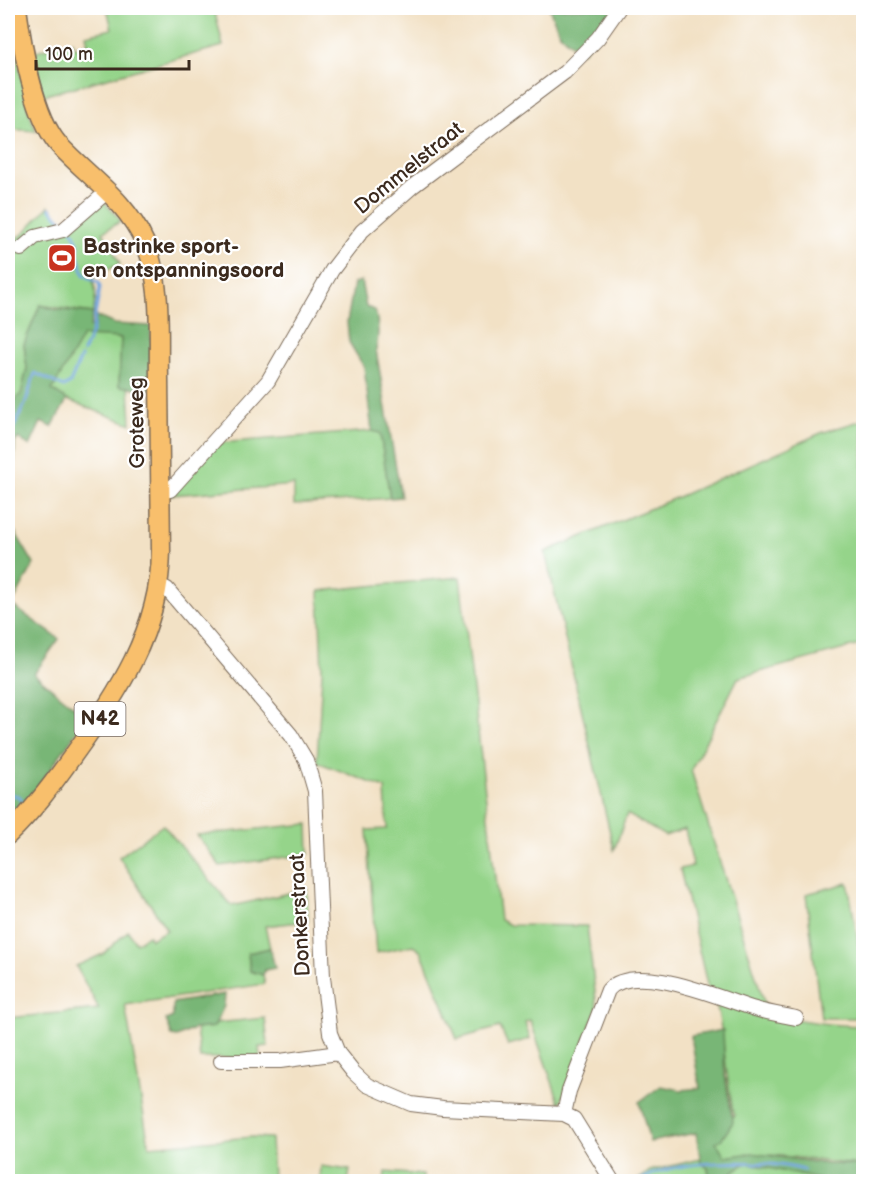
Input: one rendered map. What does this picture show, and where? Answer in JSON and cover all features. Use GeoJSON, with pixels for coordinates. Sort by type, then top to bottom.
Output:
{"type":"FeatureCollection","features":[{"type":"Feature","properties":{"kind":"main road","name":"Groteweg"},"geometry":{"type":"LineString","coordinates":[[8,835],[48,790],[106,710],[128,674],[142,641],[159,585],[158,326],[153,273],[146,244],[127,212],[109,190],[58,144],[44,122],[36,100],[17,8]]}},
{"type":"Feature","properties":{"kind":"street","name":"Dommelstraat"},"geometry":{"type":"LineString","coordinates":[[160,491],[170,490],[268,381],[332,270],[362,231],[413,186],[565,72],[593,44],[619,8]]}},
{"type":"Feature","properties":{"kind":"street"},"geometry":{"type":"LineString","coordinates":[[21,249],[35,237],[63,230],[109,190]]}},
{"type":"Feature","properties":{"kind":"street","name":"Donkerstraat"},"geometry":{"type":"LineString","coordinates":[[159,585],[167,589],[291,735],[312,775],[317,824],[319,914],[327,1020],[338,1053],[353,1072],[368,1085],[411,1104],[443,1108],[564,1114]]}},
{"type":"Feature","properties":{"kind":"street"},"geometry":{"type":"LineString","coordinates":[[613,1182],[574,1119],[564,1114],[569,1091],[608,990],[620,981],[642,978],[660,981],[756,1010],[796,1018]]}},
{"type":"Feature","properties":{"kind":"street"},"geometry":{"type":"LineString","coordinates":[[221,1061],[280,1061],[338,1053]]}},
{"type":"Feature","properties":{"kind":"green space"},"geometry":{"type":"Polygon","coordinates":[[[107,8],[214,8],[223,46],[42,96],[32,52],[72,42],[74,48],[88,44],[86,35],[112,29],[107,8]]]}},
{"type":"Feature","properties":{"kind":"green space"},"geometry":{"type":"Polygon","coordinates":[[[549,8],[617,8],[582,53],[560,34],[549,8]]]}},
{"type":"Feature","properties":{"kind":"green space"},"geometry":{"type":"Polygon","coordinates":[[[8,9],[28,109],[36,131],[8,129],[8,9]]]}},
{"type":"Feature","properties":{"kind":"green space","name":"Bastrinke sport- en ontspanningsoord"},"geometry":{"type":"Polygon","coordinates":[[[98,195],[121,221],[103,232],[120,264],[91,278],[95,291],[93,313],[40,305],[24,344],[27,368],[21,395],[8,408],[8,229],[19,238],[49,206],[64,224],[98,195]]]}},
{"type":"Feature","properties":{"kind":"green space"},"geometry":{"type":"Polygon","coordinates":[[[361,281],[366,307],[375,310],[377,320],[376,350],[401,497],[390,498],[380,433],[372,431],[364,367],[349,342],[347,322],[354,283],[361,281]]]}},
{"type":"Feature","properties":{"kind":"green space"},"geometry":{"type":"Polygon","coordinates":[[[40,305],[53,309],[93,313],[90,327],[94,327],[96,316],[114,324],[151,326],[150,390],[119,386],[121,338],[83,336],[52,390],[67,400],[52,427],[41,422],[30,446],[18,438],[15,443],[12,527],[34,564],[12,605],[59,639],[34,674],[87,717],[35,791],[8,823],[8,408],[21,394],[27,368],[24,344],[40,305]]]}},
{"type":"Feature","properties":{"kind":"green space"},"geometry":{"type":"Polygon","coordinates":[[[102,335],[121,338],[119,385],[129,387],[131,424],[67,400],[52,390],[83,336],[102,335]]]}},
{"type":"Feature","properties":{"kind":"green space"},"geometry":{"type":"Polygon","coordinates":[[[863,420],[863,644],[738,678],[691,770],[766,1008],[708,989],[680,869],[693,866],[685,829],[665,836],[627,814],[614,850],[545,552],[685,494],[821,433],[863,420]]]}},
{"type":"Feature","properties":{"kind":"green space"},"geometry":{"type":"Polygon","coordinates":[[[372,431],[380,433],[390,498],[294,505],[294,485],[171,495],[217,443],[372,431]]]}},
{"type":"Feature","properties":{"kind":"green space"},"geometry":{"type":"Polygon","coordinates":[[[460,577],[500,920],[510,925],[587,926],[597,1008],[560,1104],[530,1020],[525,1022],[530,1039],[508,1045],[500,1027],[457,1039],[421,951],[413,945],[376,953],[367,830],[387,829],[385,788],[317,762],[322,672],[319,591],[460,577]]]}},
{"type":"Feature","properties":{"kind":"green space"},"geometry":{"type":"Polygon","coordinates":[[[308,824],[309,854],[220,866],[197,835],[308,824]]]}},
{"type":"Feature","properties":{"kind":"green space"},"geometry":{"type":"Polygon","coordinates":[[[163,825],[232,906],[307,889],[308,921],[265,926],[270,948],[248,953],[250,971],[263,975],[265,984],[125,1005],[149,1146],[252,1137],[271,1138],[273,1179],[320,1180],[321,1166],[350,1170],[348,1181],[8,1182],[8,1018],[99,1009],[76,966],[103,954],[128,931],[136,943],[148,935],[151,939],[167,930],[119,857],[163,825]]]}},
{"type":"Feature","properties":{"kind":"green space"},"geometry":{"type":"Polygon","coordinates":[[[848,883],[863,971],[863,1018],[821,1018],[806,894],[848,883]]]}},
{"type":"Feature","properties":{"kind":"green space"},"geometry":{"type":"Polygon","coordinates":[[[270,948],[275,968],[265,970],[263,975],[250,971],[248,953],[270,948]]]}},
{"type":"Feature","properties":{"kind":"green space"},"geometry":{"type":"Polygon","coordinates":[[[225,994],[224,1006],[214,1027],[194,1029],[177,1037],[172,1036],[166,1020],[173,1017],[173,1003],[225,994]]]}},
{"type":"Feature","properties":{"kind":"green space"},"geometry":{"type":"Polygon","coordinates":[[[715,998],[788,1018],[825,1024],[863,1026],[863,1165],[777,1155],[725,1157],[715,1142],[734,1115],[715,998]]]}},
{"type":"Feature","properties":{"kind":"green space"},"geometry":{"type":"Polygon","coordinates":[[[265,1018],[268,1046],[259,1047],[260,1058],[200,1058],[196,1029],[214,1027],[216,1023],[265,1018]]]}},
{"type":"Feature","properties":{"kind":"green space"},"geometry":{"type":"Polygon","coordinates":[[[723,1030],[725,1075],[733,1122],[722,1139],[716,1142],[725,1157],[752,1153],[828,1164],[863,1165],[863,1181],[826,1181],[747,1163],[715,1181],[710,1179],[708,1168],[701,1163],[696,1133],[650,1142],[639,1102],[661,1086],[681,1090],[700,1088],[691,1036],[723,1030]]]}},
{"type":"Feature","properties":{"kind":"green space"},"geometry":{"type":"Polygon","coordinates":[[[701,1159],[701,1163],[708,1168],[710,1179],[715,1181],[635,1182],[650,1171],[701,1159]]]}},
{"type":"Feature","properties":{"kind":"green space"},"geometry":{"type":"Polygon","coordinates":[[[747,1163],[826,1181],[831,1181],[717,1182],[747,1163]]]}},
{"type":"Feature","properties":{"kind":"green space"},"geometry":{"type":"Polygon","coordinates":[[[385,1172],[423,1175],[423,1181],[384,1181],[385,1172]]]}},
{"type":"Feature","properties":{"kind":"waterway"},"geometry":{"type":"LineString","coordinates":[[50,208],[63,222]]}},
{"type":"Feature","properties":{"kind":"waterway"},"geometry":{"type":"LineString","coordinates":[[72,230],[78,243],[78,250]]}},
{"type":"Feature","properties":{"kind":"waterway"},"geometry":{"type":"LineString","coordinates":[[77,253],[84,275],[99,283],[100,288],[92,332],[83,352]]}},
{"type":"Feature","properties":{"kind":"waterway"},"geometry":{"type":"LineString","coordinates":[[8,439],[25,404],[35,373],[64,387],[70,383],[81,357]]}},
{"type":"Feature","properties":{"kind":"waterway"},"geometry":{"type":"LineString","coordinates":[[8,793],[20,797],[23,802],[8,819]]}},
{"type":"Feature","properties":{"kind":"waterway"},"geometry":{"type":"LineString","coordinates":[[638,1182],[653,1174],[673,1168],[719,1163],[766,1164],[804,1170]]}},
{"type":"Feature","properties":{"kind":"place","name":"Bastrinke sport- en ontspanningsoord"},"geometry":{"type":"Point","coordinates":[62,258]}}]}
